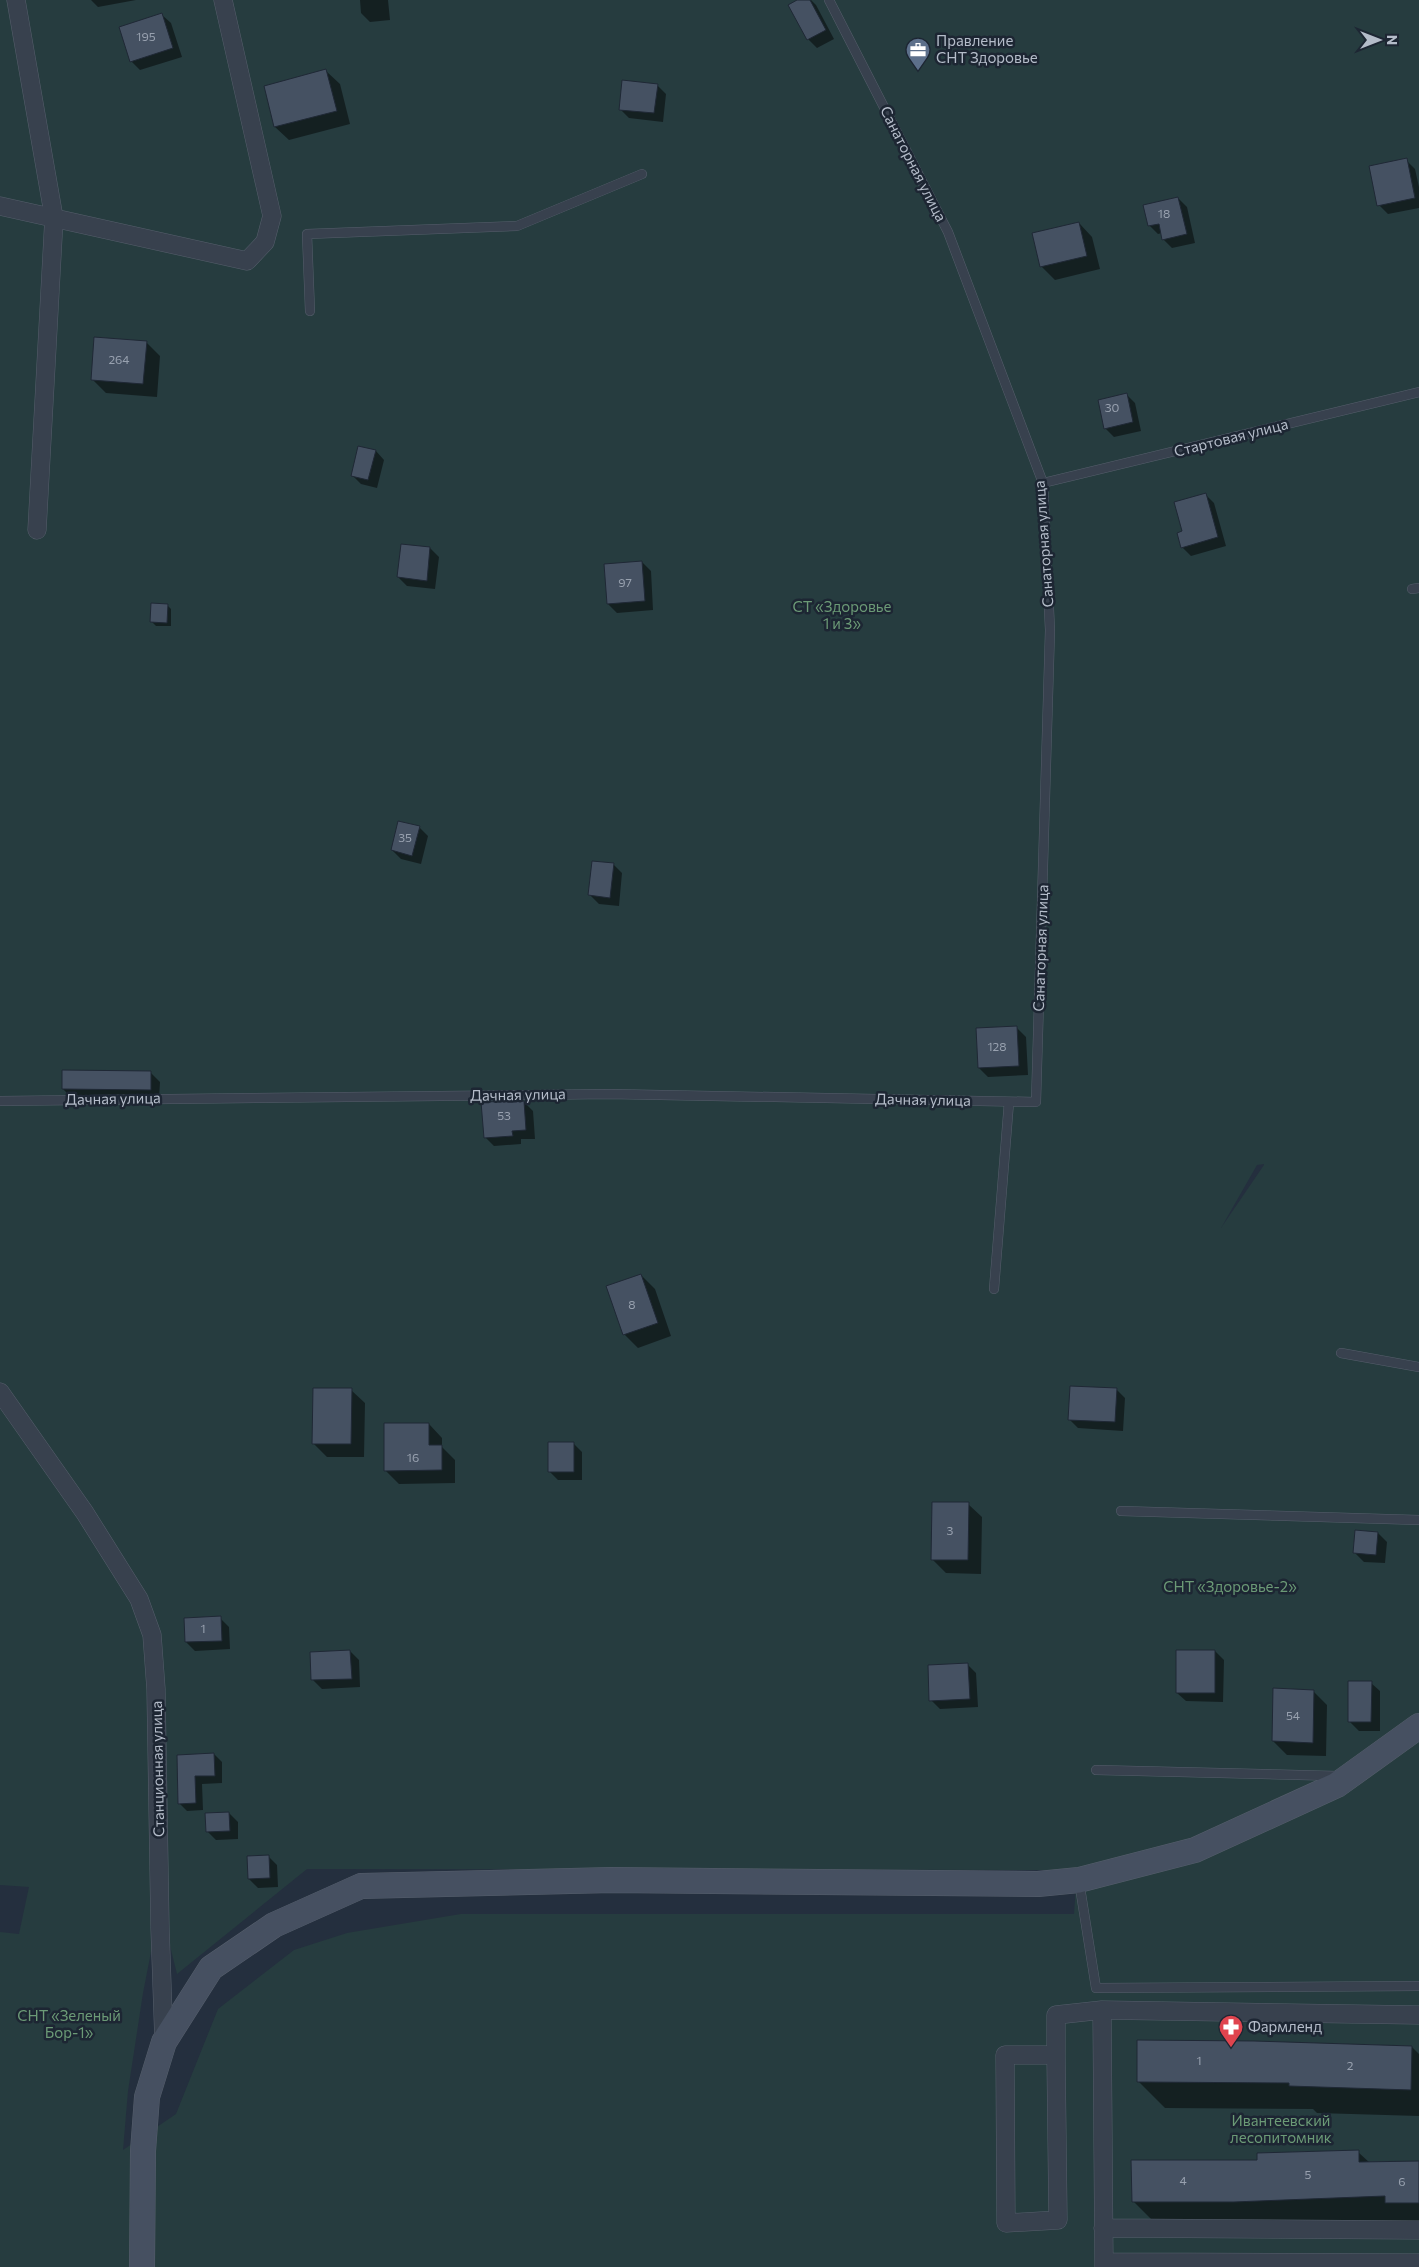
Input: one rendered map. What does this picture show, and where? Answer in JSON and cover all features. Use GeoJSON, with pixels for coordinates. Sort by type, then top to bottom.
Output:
{"type":"FeatureCollection","features":[{"type":"Feature","properties":{"kind":"main road"},"geometry":{"type":"LineString","coordinates":[[142,2267],[143,2151],[147,2097],[164,2042],[211,1968],[274,1925],[361,1886],[612,1880],[1038,1884],[1079,1880],[1195,1850],[1337,1785],[1416,1731]]}},
{"type":"Feature","properties":{"kind":"street"},"geometry":{"type":"LineString","coordinates":[[16,0],[54,218],[37,530]]}},
{"type":"Feature","properties":{"kind":"street"},"geometry":{"type":"LineString","coordinates":[[0,206],[247,261],[265,242],[272,216],[223,0]]}},
{"type":"Feature","properties":{"kind":"street","name":"Станционная улица"},"geometry":{"type":"LineString","coordinates":[[0,1392],[85,1513],[139,1599],[152,1635],[156,1689],[164,2042]]}},
{"type":"Feature","properties":{"kind":"street"},"geometry":{"type":"LineString","coordinates":[[1102,2010],[1104,2265],[1419,2264]]}},
{"type":"Feature","properties":{"kind":"street"},"geometry":{"type":"LineString","coordinates":[[1056,2055],[1005,2055],[1006,2223],[1058,2220],[1056,2015],[1102,2010],[1419,2015]]}},
{"type":"Feature","properties":{"kind":"street"},"geometry":{"type":"LineString","coordinates":[[1103,2228],[1419,2230]]}},
{"type":"Feature","properties":{"kind":"lane","name":"Санаторная улица"},"geometry":{"type":"LineString","coordinates":[[828,0],[948,232],[1043,483],[1050,630],[1036,1102]]}},
{"type":"Feature","properties":{"kind":"lane"},"geometry":{"type":"LineString","coordinates":[[310,311],[307,234],[517,226],[642,174]]}},
{"type":"Feature","properties":{"kind":"lane","name":"Стартовая улица"},"geometry":{"type":"LineString","coordinates":[[1043,483],[1419,392]]}},
{"type":"Feature","properties":{"kind":"lane","name":"Дачная улица"},"geometry":{"type":"LineString","coordinates":[[0,1101],[609,1094],[1036,1102]]}},
{"type":"Feature","properties":{"kind":"lane"},"geometry":{"type":"LineString","coordinates":[[994,1290],[1009,1102]]}},
{"type":"Feature","properties":{"kind":"lane"},"geometry":{"type":"LineString","coordinates":[[1341,1353],[1419,1367]]}},
{"type":"Feature","properties":{"kind":"lane"},"geometry":{"type":"LineString","coordinates":[[1121,1511],[1419,1520]]}},
{"type":"Feature","properties":{"kind":"lane"},"geometry":{"type":"LineString","coordinates":[[1096,1770],[1350,1777]]}},
{"type":"Feature","properties":{"kind":"lane"},"geometry":{"type":"LineString","coordinates":[[1079,1880],[1096,1988],[1419,1986]]}},
{"type":"Feature","properties":{"kind":"green space"},"geometry":{"type":"Polygon","coordinates":[[[0,0],[1419,0],[1419,2267],[0,2267],[0,1932],[19,1934],[29,1887],[0,1885],[0,0]],[[1257,1165],[1221,1228],[1264,1165],[1257,1165]],[[307,1869],[177,1974],[160,1906],[143,1993],[128,2091],[123,2150],[176,2114],[218,2009],[294,1950],[347,1933],[461,1914],[1074,1914],[1077,1870],[324,1869],[307,1869]]]}},
{"type":"Feature","properties":{"kind":"building"},"geometry":{"type":"Polygon","coordinates":[[[797,0],[810,0],[826,30],[807,40],[788,5],[797,0]]]}},
{"type":"Feature","properties":{"kind":"building"},"geometry":{"type":"Polygon","coordinates":[[[162,13],[173,48],[130,62],[119,27],[162,13]]]}},
{"type":"Feature","properties":{"kind":"building"},"geometry":{"type":"Polygon","coordinates":[[[326,69],[337,111],[274,127],[264,86],[326,69]]]}},
{"type":"Feature","properties":{"kind":"building"},"geometry":{"type":"Polygon","coordinates":[[[622,80],[658,84],[654,113],[619,110],[622,80]]]}},
{"type":"Feature","properties":{"kind":"building"},"geometry":{"type":"Polygon","coordinates":[[[1407,158],[1415,198],[1377,206],[1369,166],[1407,158]]]}},
{"type":"Feature","properties":{"kind":"building"},"geometry":{"type":"Polygon","coordinates":[[[1178,197],[1187,234],[1162,240],[1159,224],[1148,226],[1143,205],[1178,197]]]}},
{"type":"Feature","properties":{"kind":"building"},"geometry":{"type":"Polygon","coordinates":[[[1079,222],[1087,256],[1040,267],[1032,233],[1079,222]]]}},
{"type":"Feature","properties":{"kind":"building"},"geometry":{"type":"Polygon","coordinates":[[[94,337],[147,341],[143,384],[91,380],[94,337]]]}},
{"type":"Feature","properties":{"kind":"building"},"geometry":{"type":"Polygon","coordinates":[[[1127,393],[1133,422],[1104,429],[1098,400],[1127,393]]]}},
{"type":"Feature","properties":{"kind":"building"},"geometry":{"type":"Polygon","coordinates":[[[358,446],[376,450],[368,480],[351,476],[358,446]]]}},
{"type":"Feature","properties":{"kind":"building"},"geometry":{"type":"Polygon","coordinates":[[[1206,493],[1218,537],[1181,548],[1177,533],[1182,531],[1174,502],[1206,493]]]}},
{"type":"Feature","properties":{"kind":"building"},"geometry":{"type":"Polygon","coordinates":[[[401,544],[430,547],[427,581],[397,577],[401,544]]]}},
{"type":"Feature","properties":{"kind":"building"},"geometry":{"type":"Polygon","coordinates":[[[642,561],[645,601],[607,604],[604,564],[642,561]]]}},
{"type":"Feature","properties":{"kind":"building"},"geometry":{"type":"Polygon","coordinates":[[[151,603],[168,604],[167,623],[150,622],[151,603]]]}},
{"type":"Feature","properties":{"kind":"building"},"geometry":{"type":"Polygon","coordinates":[[[398,821],[420,826],[412,856],[391,850],[398,821]]]}},
{"type":"Feature","properties":{"kind":"building"},"geometry":{"type":"Polygon","coordinates":[[[592,861],[614,863],[610,898],[588,895],[592,861]]]}},
{"type":"Feature","properties":{"kind":"building"},"geometry":{"type":"Polygon","coordinates":[[[1017,1026],[1019,1066],[978,1068],[976,1028],[1017,1026]]]}},
{"type":"Feature","properties":{"kind":"building"},"geometry":{"type":"Polygon","coordinates":[[[62,1070],[151,1071],[151,1090],[62,1089],[62,1070]]]}},
{"type":"Feature","properties":{"kind":"building"},"geometry":{"type":"Polygon","coordinates":[[[524,1101],[526,1130],[512,1131],[513,1136],[484,1138],[481,1102],[524,1101]]]}},
{"type":"Feature","properties":{"kind":"building"},"geometry":{"type":"Polygon","coordinates":[[[641,1274],[658,1323],[623,1335],[606,1286],[641,1274]]]}},
{"type":"Feature","properties":{"kind":"building"},"geometry":{"type":"Polygon","coordinates":[[[1070,1386],[1117,1388],[1115,1422],[1068,1420],[1070,1386]]]}},
{"type":"Feature","properties":{"kind":"building"},"geometry":{"type":"Polygon","coordinates":[[[313,1388],[352,1388],[351,1444],[312,1444],[313,1388]]]}},
{"type":"Feature","properties":{"kind":"building"},"geometry":{"type":"Polygon","coordinates":[[[384,1423],[429,1423],[429,1445],[442,1445],[442,1470],[384,1471],[384,1423]]]}},
{"type":"Feature","properties":{"kind":"building"},"geometry":{"type":"Polygon","coordinates":[[[548,1442],[574,1442],[574,1472],[548,1472],[548,1442]]]}},
{"type":"Feature","properties":{"kind":"building"},"geometry":{"type":"Polygon","coordinates":[[[932,1502],[969,1502],[968,1560],[931,1560],[932,1502]]]}},
{"type":"Feature","properties":{"kind":"building"},"geometry":{"type":"Polygon","coordinates":[[[1355,1530],[1378,1532],[1376,1555],[1353,1553],[1355,1530]]]}},
{"type":"Feature","properties":{"kind":"building"},"geometry":{"type":"Polygon","coordinates":[[[221,1616],[222,1641],[185,1642],[184,1618],[221,1616]]]}},
{"type":"Feature","properties":{"kind":"building"},"geometry":{"type":"Polygon","coordinates":[[[350,1650],[352,1679],[311,1680],[310,1652],[350,1650]]]}},
{"type":"Feature","properties":{"kind":"building"},"geometry":{"type":"Polygon","coordinates":[[[1176,1650],[1215,1650],[1215,1693],[1176,1693],[1176,1650]]]}},
{"type":"Feature","properties":{"kind":"building"},"geometry":{"type":"Polygon","coordinates":[[[968,1663],[970,1699],[929,1701],[928,1665],[968,1663]]]}},
{"type":"Feature","properties":{"kind":"building"},"geometry":{"type":"Polygon","coordinates":[[[1348,1681],[1372,1681],[1371,1722],[1348,1722],[1348,1681]]]}},
{"type":"Feature","properties":{"kind":"building"},"geometry":{"type":"Polygon","coordinates":[[[1273,1688],[1314,1690],[1313,1743],[1272,1741],[1273,1688]]]}},
{"type":"Feature","properties":{"kind":"building"},"geometry":{"type":"Polygon","coordinates":[[[214,1753],[215,1776],[195,1776],[196,1803],[178,1804],[177,1755],[214,1753]]]}},
{"type":"Feature","properties":{"kind":"building"},"geometry":{"type":"Polygon","coordinates":[[[229,1812],[230,1831],[206,1832],[205,1813],[229,1812]]]}},
{"type":"Feature","properties":{"kind":"building"},"geometry":{"type":"Polygon","coordinates":[[[269,1855],[270,1878],[248,1879],[247,1856],[269,1855]]]}},
{"type":"Feature","properties":{"kind":"building"},"geometry":{"type":"Polygon","coordinates":[[[1137,2040],[1254,2041],[1412,2046],[1411,2090],[1289,2086],[1289,2083],[1137,2082],[1137,2040]]]}},
{"type":"Feature","properties":{"kind":"building"},"geometry":{"type":"Polygon","coordinates":[[[1359,2150],[1359,2162],[1419,2161],[1419,2203],[1385,2203],[1385,2196],[1234,2202],[1132,2202],[1131,2160],[1257,2160],[1257,2153],[1359,2150]]]}},
{"type":"Feature","properties":{"kind":"place","name":"Правление СНТ Здоровье"},"geometry":{"type":"Point","coordinates":[918,71]}},
{"type":"Feature","properties":{"kind":"place","name":"Фармленд"},"geometry":{"type":"Point","coordinates":[1231,2048]}},
{"type":"Feature","properties":{"kind":"park label","name":"СТ «Здоровье 1 и 3»"},"geometry":{"type":"Point","coordinates":[842,616]}},
{"type":"Feature","properties":{"kind":"park label","name":"СНТ «Здоровье-2»"},"geometry":{"type":"Point","coordinates":[1230,1587]}},
{"type":"Feature","properties":{"kind":"park label","name":"СНТ «Зеленый Бор-1»"},"geometry":{"type":"Point","coordinates":[69,2024]}},
{"type":"Feature","properties":{"kind":"park label","name":"Ивантеевский лесопитомник"},"geometry":{"type":"Point","coordinates":[1281,2130]}}]}
